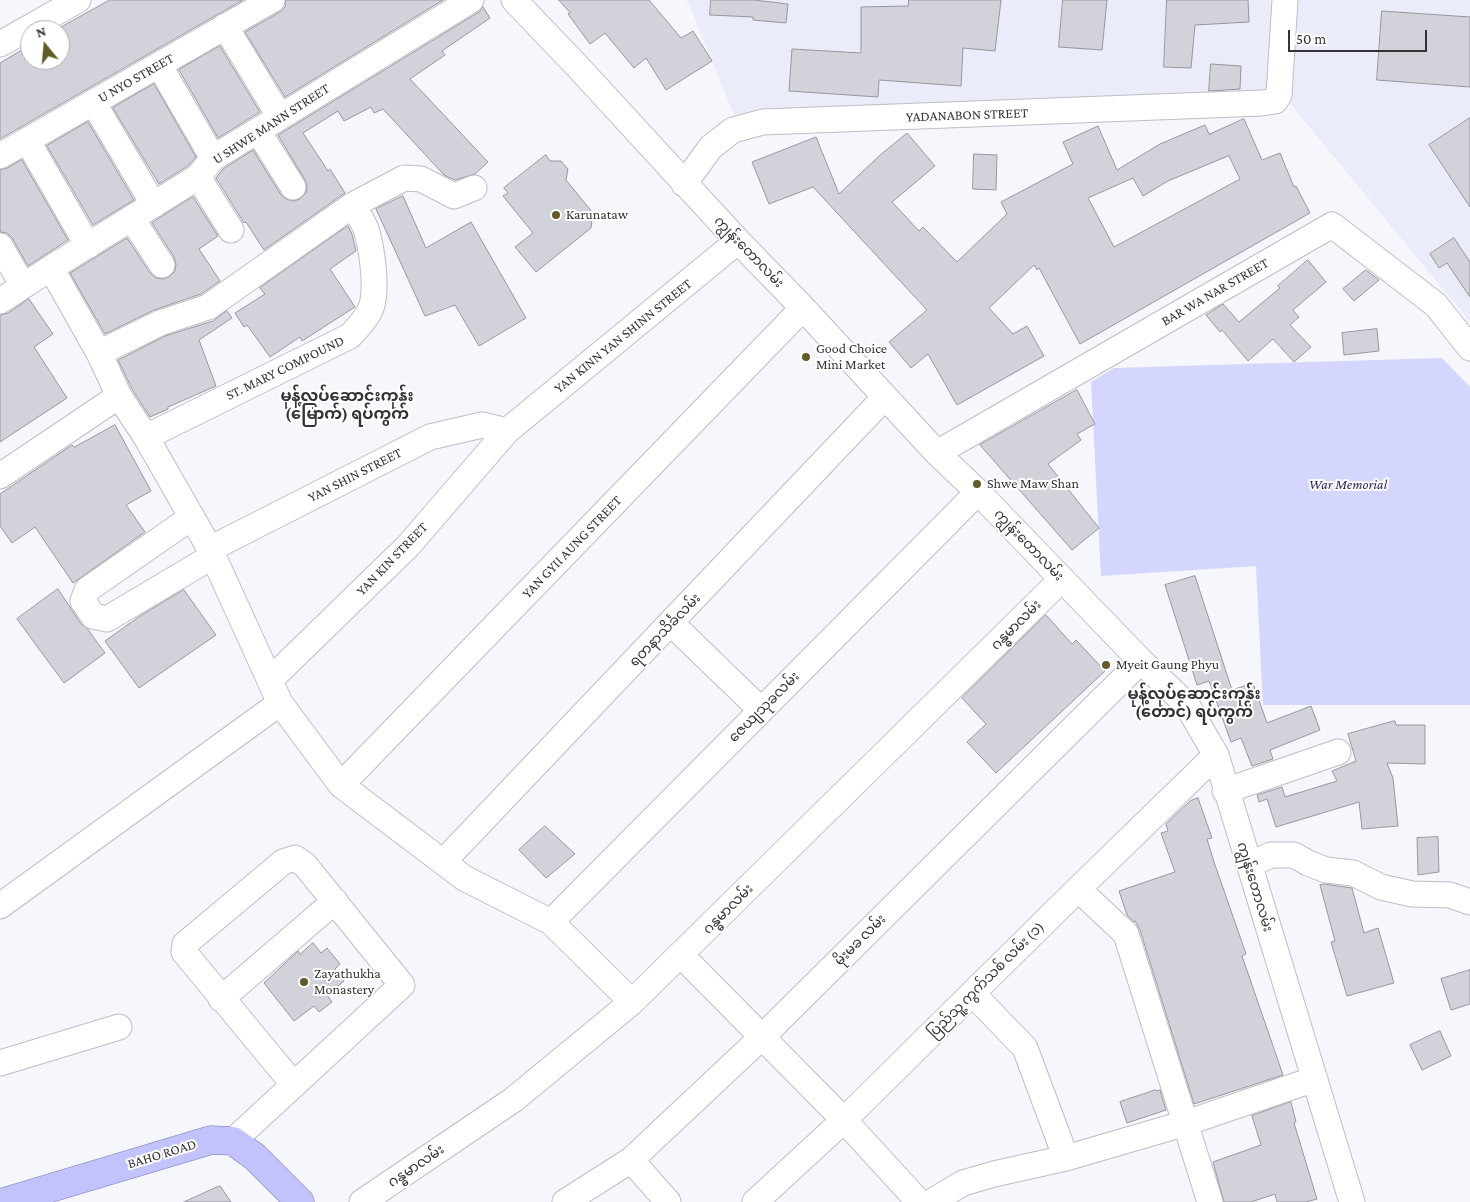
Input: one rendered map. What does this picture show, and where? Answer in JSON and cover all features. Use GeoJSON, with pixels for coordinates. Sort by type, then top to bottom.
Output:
{"type":"FeatureCollection","features":[{"type":"Feature","properties":{"kind":"main road","name":"BAHO ROAD"},"geometry":{"type":"LineString","coordinates":[[4,1202],[211,1140],[233,1141]]}},
{"type":"Feature","properties":{"kind":"main road"},"geometry":{"type":"LineString","coordinates":[[233,1141],[255,1157],[300,1202]]}},
{"type":"Feature","properties":{"kind":"street"},"geometry":{"type":"LineString","coordinates":[[0,44],[78,0]]}},
{"type":"Feature","properties":{"kind":"street","name":"U NYO STREET"},"geometry":{"type":"LineString","coordinates":[[0,156],[272,0]]}},
{"type":"Feature","properties":{"kind":"street","name":"U SHWE MANN STREET"},"geometry":{"type":"LineString","coordinates":[[0,301],[50,268],[154,205],[258,131],[471,0]]}},
{"type":"Feature","properties":{"kind":"street","name":"ကျွန်းတောလမ်း"},"geometry":{"type":"LineString","coordinates":[[514,0],[937,453],[978,492],[1141,661],[1187,705],[1216,755],[1225,791],[1352,1202]]}},
{"type":"Feature","properties":{"kind":"street","name":"YADANABON STREET"},"geometry":{"type":"LineString","coordinates":[[684,184],[711,148],[733,130],[764,122],[1276,101],[1279,94],[1285,0]]}},
{"type":"Feature","properties":{"kind":"street"},"geometry":{"type":"LineString","coordinates":[[225,26],[280,117]]}},
{"type":"Feature","properties":{"kind":"street"},"geometry":{"type":"LineString","coordinates":[[159,65],[206,167],[231,230]]}},
{"type":"Feature","properties":{"kind":"street"},"geometry":{"type":"LineString","coordinates":[[93,102],[154,205]]}},
{"type":"Feature","properties":{"kind":"street"},"geometry":{"type":"LineString","coordinates":[[258,131],[293,187]]}},
{"type":"Feature","properties":{"kind":"street"},"geometry":{"type":"LineString","coordinates":[[27,140],[88,246]]}},
{"type":"Feature","properties":{"kind":"street"},"geometry":{"type":"LineString","coordinates":[[99,353],[160,323],[208,307],[353,205],[404,178],[421,180],[454,196],[474,188]]}},
{"type":"Feature","properties":{"kind":"street","name":"ST. MARY COMPOUND"},"geometry":{"type":"LineString","coordinates":[[146,437],[350,336],[365,320],[372,306],[374,286],[372,262],[365,227],[353,205]]}},
{"type":"Feature","properties":{"kind":"street"},"geometry":{"type":"LineString","coordinates":[[132,219],[162,266]]}},
{"type":"Feature","properties":{"kind":"street","name":"BAR WA NAR STREET"},"geometry":{"type":"LineString","coordinates":[[937,453],[1332,225],[1436,305],[1470,348]]}},
{"type":"Feature","properties":{"kind":"street","name":"YAN KINN YAN SHINN STREET"},"geometry":{"type":"LineString","coordinates":[[507,431],[738,241]]}},
{"type":"Feature","properties":{"kind":"street"},"geometry":{"type":"LineString","coordinates":[[0,246],[23,286]]}},
{"type":"Feature","properties":{"kind":"street"},"geometry":{"type":"LineString","coordinates":[[50,268],[99,353],[119,396],[146,437],[212,552],[280,703],[341,785],[464,878],[551,922],[632,1002]]}},
{"type":"Feature","properties":{"kind":"street","name":"YAN GYII AUNG STREET"},"geometry":{"type":"LineString","coordinates":[[341,785],[803,308]]}},
{"type":"Feature","properties":{"kind":"street"},"geometry":{"type":"LineString","coordinates":[[0,476],[119,396]]}},
{"type":"Feature","properties":{"kind":"street","name":"ရတနာသိင်္ခလမ်း"},"geometry":{"type":"LineString","coordinates":[[443,862],[885,397]]}},
{"type":"Feature","properties":{"kind":"street","name":"YAN SHIN STREET"},"geometry":{"type":"LineString","coordinates":[[192,517],[87,590],[83,601],[93,616],[107,620],[212,552],[430,437],[482,425],[507,431]]}},
{"type":"Feature","properties":{"kind":"street","name":"YAN KIN STREET"},"geometry":{"type":"LineString","coordinates":[[270,680],[408,546],[507,431]]}},
{"type":"Feature","properties":{"kind":"street","name":"ဇေယျသုခလမ်း"},"geometry":{"type":"LineString","coordinates":[[551,922],[978,492]]}},
{"type":"Feature","properties":{"kind":"street","name":"ဂန္ဓမာလမ်း"},"geometry":{"type":"LineString","coordinates":[[362,1202],[513,1100],[632,1002],[681,956],[1062,579]]}},
{"type":"Feature","properties":{"kind":"street"},"geometry":{"type":"LineString","coordinates":[[671,623],[761,710]]}},
{"type":"Feature","properties":{"kind":"street","name":"မိုးမခ လမ်း"},"geometry":{"type":"LineString","coordinates":[[565,1202],[631,1160],[762,1037],[1141,661]]}},
{"type":"Feature","properties":{"kind":"street"},"geometry":{"type":"LineString","coordinates":[[0,906],[280,703]]}},
{"type":"Feature","properties":{"kind":"street"},"geometry":{"type":"LineString","coordinates":[[1225,791],[1338,752]]}},
{"type":"Feature","properties":{"kind":"street","name":"ပြည်သူ့ ကွက်သစ် လမ်း (၁)"},"geometry":{"type":"LineString","coordinates":[[755,1202],[844,1120],[1078,888],[1216,755]]}},
{"type":"Feature","properties":{"kind":"street"},"geometry":{"type":"LineString","coordinates":[[1249,865],[1271,855],[1294,855],[1326,870],[1353,873],[1381,887],[1412,894],[1450,895],[1470,902]]}},
{"type":"Feature","properties":{"kind":"street"},"geometry":{"type":"LineString","coordinates":[[233,1141],[294,1085],[402,985],[305,865],[295,858],[283,862],[186,944],[184,952],[294,1085]]}},
{"type":"Feature","properties":{"kind":"street"},"geometry":{"type":"LineString","coordinates":[[1078,888],[1126,934],[1210,1202]]}},
{"type":"Feature","properties":{"kind":"street"},"geometry":{"type":"LineString","coordinates":[[221,998],[335,901]]}},
{"type":"Feature","properties":{"kind":"street"},"geometry":{"type":"LineString","coordinates":[[681,956],[844,1120],[919,1202]]}},
{"type":"Feature","properties":{"kind":"street"},"geometry":{"type":"LineString","coordinates":[[973,994],[1025,1048],[1066,1158]]}},
{"type":"Feature","properties":{"kind":"street"},"geometry":{"type":"LineString","coordinates":[[0,1063],[119,1026]]}},
{"type":"Feature","properties":{"kind":"street"},"geometry":{"type":"LineString","coordinates":[[931,1202],[963,1183],[1066,1158],[1186,1123],[1315,1080]]}},
{"type":"Feature","properties":{"kind":"street"},"geometry":{"type":"LineString","coordinates":[[631,1160],[668,1202]]}},
{"type":"Feature","properties":{"kind":"shaded area"},"geometry":{"type":"Polygon","coordinates":[[[687,0],[1470,0],[1470,322],[1288,101],[734,115],[687,0]]]}},
{"type":"Feature","properties":{"kind":"green space","name":"War Memorial"},"geometry":{"type":"Polygon","coordinates":[[[1442,358],[1470,387],[1470,705],[1263,705],[1256,566],[1101,576],[1091,382],[1114,368],[1442,358]]]}},
{"type":"Feature","properties":{"kind":"building"},"geometry":{"type":"Polygon","coordinates":[[[110,0],[243,0],[0,139],[0,63],[20,51],[20,70],[70,70],[70,22],[110,0]]]}},
{"type":"Feature","properties":{"kind":"building"},"geometry":{"type":"Polygon","coordinates":[[[286,0],[443,0],[285,97],[245,32],[280,12],[285,7],[286,0]]]}},
{"type":"Feature","properties":{"kind":"building"},"geometry":{"type":"Polygon","coordinates":[[[559,0],[649,0],[681,38],[693,31],[712,61],[666,90],[646,58],[634,68],[605,33],[590,44],[568,14],[570,13],[559,0]]]}},
{"type":"Feature","properties":{"kind":"building"},"geometry":{"type":"Polygon","coordinates":[[[711,0],[754,0],[788,4],[786,23],[753,20],[753,17],[710,15],[711,0]]]}},
{"type":"Feature","properties":{"kind":"building"},"geometry":{"type":"Polygon","coordinates":[[[909,0],[1001,0],[995,51],[963,48],[961,86],[879,80],[878,97],[789,91],[792,49],[861,53],[861,7],[908,6],[909,0]]]}},
{"type":"Feature","properties":{"kind":"building"},"geometry":{"type":"Polygon","coordinates":[[[1063,0],[1107,0],[1102,50],[1059,47],[1063,0]]]}},
{"type":"Feature","properties":{"kind":"building"},"geometry":{"type":"Polygon","coordinates":[[[1167,0],[1248,0],[1249,22],[1195,25],[1191,68],[1164,67],[1167,0]]]}},
{"type":"Feature","properties":{"kind":"building"},"geometry":{"type":"Polygon","coordinates":[[[483,7],[490,18],[442,51],[445,55],[410,79],[488,162],[475,174],[455,180],[444,175],[383,109],[374,113],[371,107],[344,121],[338,111],[303,133],[345,193],[264,250],[246,222],[244,223],[216,178],[223,169],[253,150],[281,195],[293,201],[300,199],[306,193],[305,180],[278,135],[479,12],[483,7]]]}},
{"type":"Feature","properties":{"kind":"building"},"geometry":{"type":"Polygon","coordinates":[[[1382,11],[1470,17],[1470,87],[1377,80],[1382,11]]]}},
{"type":"Feature","properties":{"kind":"building"},"geometry":{"type":"Polygon","coordinates":[[[220,46],[260,112],[218,138],[179,70],[220,46]]]}},
{"type":"Feature","properties":{"kind":"building"},"geometry":{"type":"Polygon","coordinates":[[[1211,64],[1241,66],[1240,89],[1209,91],[1211,64]]]}},
{"type":"Feature","properties":{"kind":"building"},"geometry":{"type":"Polygon","coordinates":[[[154,84],[196,157],[188,166],[159,184],[113,108],[154,84]]]}},
{"type":"Feature","properties":{"kind":"building"},"geometry":{"type":"Polygon","coordinates":[[[1470,118],[1470,207],[1429,145],[1470,118]]]}},
{"type":"Feature","properties":{"kind":"building"},"geometry":{"type":"Polygon","coordinates":[[[1244,119],[1262,160],[1280,153],[1294,187],[1296,186],[1310,213],[1080,344],[1039,268],[1037,270],[1034,265],[989,308],[1013,334],[1027,326],[1044,356],[957,405],[928,354],[911,368],[889,342],[927,310],[813,187],[769,204],[752,162],[816,137],[839,194],[879,156],[907,133],[935,166],[892,202],[919,231],[923,227],[957,262],[1007,214],[1001,202],[1073,164],[1063,142],[1098,126],[1117,170],[1160,144],[1205,125],[1209,134],[1244,119]],[[1229,156],[1168,181],[1143,196],[1133,178],[1088,198],[1114,247],[1240,179],[1229,156]]]}},
{"type":"Feature","properties":{"kind":"building"},"geometry":{"type":"Polygon","coordinates":[[[88,122],[134,200],[93,225],[47,146],[88,122]]]}},
{"type":"Feature","properties":{"kind":"building"},"geometry":{"type":"Polygon","coordinates":[[[974,154],[997,155],[996,190],[973,189],[974,154]]]}},
{"type":"Feature","properties":{"kind":"building","name":"Karunataw"},"geometry":{"type":"Polygon","coordinates":[[[546,155],[550,161],[561,161],[568,169],[566,180],[593,213],[591,228],[536,272],[515,247],[533,233],[503,196],[508,193],[504,188],[546,155]]]}},
{"type":"Feature","properties":{"kind":"building"},"geometry":{"type":"Polygon","coordinates":[[[22,160],[68,240],[28,266],[12,238],[7,233],[0,232],[0,170],[22,160]]]}},
{"type":"Feature","properties":{"kind":"building"},"geometry":{"type":"Polygon","coordinates":[[[403,196],[426,248],[471,222],[526,318],[479,346],[455,305],[425,316],[376,209],[403,196]]]}},
{"type":"Feature","properties":{"kind":"building"},"geometry":{"type":"Polygon","coordinates":[[[193,197],[218,236],[199,249],[220,281],[201,294],[154,310],[105,334],[70,273],[127,238],[150,273],[156,278],[163,279],[169,277],[175,271],[174,257],[152,223],[193,197]]]}},
{"type":"Feature","properties":{"kind":"building"},"geometry":{"type":"Polygon","coordinates":[[[348,226],[356,251],[330,269],[355,307],[302,341],[300,337],[270,357],[247,325],[244,327],[235,313],[265,294],[260,288],[348,226]]]}},
{"type":"Feature","properties":{"kind":"building"},"geometry":{"type":"Polygon","coordinates":[[[1454,238],[1470,262],[1470,297],[1447,263],[1439,268],[1430,254],[1454,238]]]}},
{"type":"Feature","properties":{"kind":"building"},"geometry":{"type":"Polygon","coordinates":[[[1308,260],[1326,282],[1293,310],[1299,317],[1290,325],[1311,347],[1294,362],[1273,339],[1248,361],[1222,330],[1220,332],[1206,315],[1223,304],[1239,322],[1280,288],[1278,286],[1308,260]]]}},
{"type":"Feature","properties":{"kind":"building"},"geometry":{"type":"Polygon","coordinates":[[[1366,270],[1379,280],[1354,301],[1343,289],[1366,270]]]}},
{"type":"Feature","properties":{"kind":"building"},"geometry":{"type":"Polygon","coordinates":[[[29,299],[53,334],[34,347],[67,398],[0,442],[0,315],[8,313],[29,299]]]}},
{"type":"Feature","properties":{"kind":"building"},"geometry":{"type":"Polygon","coordinates":[[[227,311],[232,318],[199,340],[216,386],[150,417],[132,389],[118,360],[165,336],[213,321],[227,311]]]}},
{"type":"Feature","properties":{"kind":"building"},"geometry":{"type":"Polygon","coordinates":[[[1377,329],[1379,351],[1344,355],[1342,333],[1377,329]]]}},
{"type":"Feature","properties":{"kind":"building"},"geometry":{"type":"Polygon","coordinates":[[[1077,390],[1095,424],[1077,434],[1081,440],[1048,464],[1099,528],[1072,550],[980,445],[1077,390]]]}},
{"type":"Feature","properties":{"kind":"building"},"geometry":{"type":"Polygon","coordinates":[[[115,425],[151,491],[126,505],[145,532],[73,583],[35,527],[12,543],[0,526],[0,494],[72,445],[74,447],[115,425]]]}},
{"type":"Feature","properties":{"kind":"building"},"geometry":{"type":"Polygon","coordinates":[[[1195,576],[1232,690],[1253,683],[1267,723],[1311,706],[1320,730],[1270,750],[1273,759],[1252,766],[1241,738],[1231,742],[1209,681],[1197,685],[1165,585],[1195,576]]]}},
{"type":"Feature","properties":{"kind":"building"},"geometry":{"type":"Polygon","coordinates":[[[58,589],[81,624],[86,627],[105,653],[64,683],[17,619],[58,589]]]}},
{"type":"Feature","properties":{"kind":"building"},"geometry":{"type":"Polygon","coordinates":[[[184,590],[216,635],[139,688],[105,641],[140,616],[184,590]]]}},
{"type":"Feature","properties":{"kind":"building"},"geometry":{"type":"Polygon","coordinates":[[[1046,615],[1072,644],[1076,640],[1105,671],[996,773],[967,742],[986,724],[962,698],[1046,615]]]}},
{"type":"Feature","properties":{"kind":"building"},"geometry":{"type":"Polygon","coordinates":[[[1395,721],[1396,725],[1425,725],[1425,764],[1387,763],[1393,778],[1398,826],[1362,829],[1359,802],[1276,827],[1267,799],[1259,802],[1257,795],[1282,787],[1285,797],[1337,781],[1332,771],[1356,761],[1348,734],[1395,721]]]}},
{"type":"Feature","properties":{"kind":"building"},"geometry":{"type":"Polygon","coordinates":[[[1198,798],[1212,838],[1207,839],[1214,862],[1246,954],[1242,956],[1283,1075],[1194,1104],[1140,930],[1135,921],[1127,915],[1119,891],[1175,872],[1161,833],[1168,831],[1166,824],[1190,801],[1198,798]]]}},
{"type":"Feature","properties":{"kind":"building"},"geometry":{"type":"Polygon","coordinates":[[[545,826],[575,854],[546,878],[519,850],[545,826]]]}},
{"type":"Feature","properties":{"kind":"building"},"geometry":{"type":"Polygon","coordinates":[[[1438,837],[1439,872],[1418,875],[1417,838],[1438,837]]]}},
{"type":"Feature","properties":{"kind":"building"},"geometry":{"type":"Polygon","coordinates":[[[1320,885],[1352,888],[1364,933],[1378,928],[1394,983],[1347,996],[1331,942],[1335,941],[1320,885]]]}},
{"type":"Feature","properties":{"kind":"building","name":"Zayathukha Monastery"},"geometry":{"type":"Polygon","coordinates":[[[313,943],[321,953],[327,948],[340,964],[335,969],[344,981],[327,995],[332,1002],[319,1012],[314,1006],[294,1021],[264,983],[298,951],[300,954],[313,943]]]}},
{"type":"Feature","properties":{"kind":"building"},"geometry":{"type":"Polygon","coordinates":[[[1470,970],[1470,1004],[1451,1010],[1441,979],[1470,970]]]}},
{"type":"Feature","properties":{"kind":"building"},"geometry":{"type":"Polygon","coordinates":[[[1440,1031],[1451,1056],[1422,1070],[1410,1045],[1440,1031]]]}},
{"type":"Feature","properties":{"kind":"building"},"geometry":{"type":"Polygon","coordinates":[[[1160,1090],[1166,1110],[1127,1123],[1120,1102],[1160,1090]]]}},
{"type":"Feature","properties":{"kind":"building"},"geometry":{"type":"Polygon","coordinates":[[[1291,1102],[1296,1122],[1294,1123],[1317,1199],[1306,1202],[1277,1202],[1275,1194],[1251,1202],[1224,1202],[1213,1162],[1261,1145],[1252,1116],[1291,1102]]]}},
{"type":"Feature","properties":{"kind":"building"},"geometry":{"type":"Polygon","coordinates":[[[220,1186],[231,1202],[184,1202],[220,1186]]]}},
{"type":"Feature","properties":{"kind":"place","name":"Karunataw"},"geometry":{"type":"Point","coordinates":[556,215]}},
{"type":"Feature","properties":{"kind":"place","name":"Good Choice Mini Market"},"geometry":{"type":"Point","coordinates":[806,357]}},
{"type":"Feature","properties":{"kind":"place","name":"Shwe Maw Shan"},"geometry":{"type":"Point","coordinates":[977,484]}},
{"type":"Feature","properties":{"kind":"place","name":"Myeit Gaung Phyu"},"geometry":{"type":"Point","coordinates":[1106,665]}},
{"type":"Feature","properties":{"kind":"place","name":"Zayathukha Monastery"},"geometry":{"type":"Point","coordinates":[304,982]}},
{"type":"Feature","properties":{"kind":"district","name":"မုန့်လုပ်ဆောင်းကုန်း (မြောက်) ရပ်ကွက်"},"geometry":{"type":"Point","coordinates":[347,405]}},
{"type":"Feature","properties":{"kind":"district","name":"မုန့်လုပ်ဆောင်းကုန်း (တောင်) ရပ်ကွက်"},"geometry":{"type":"Point","coordinates":[1194,703]}}]}
